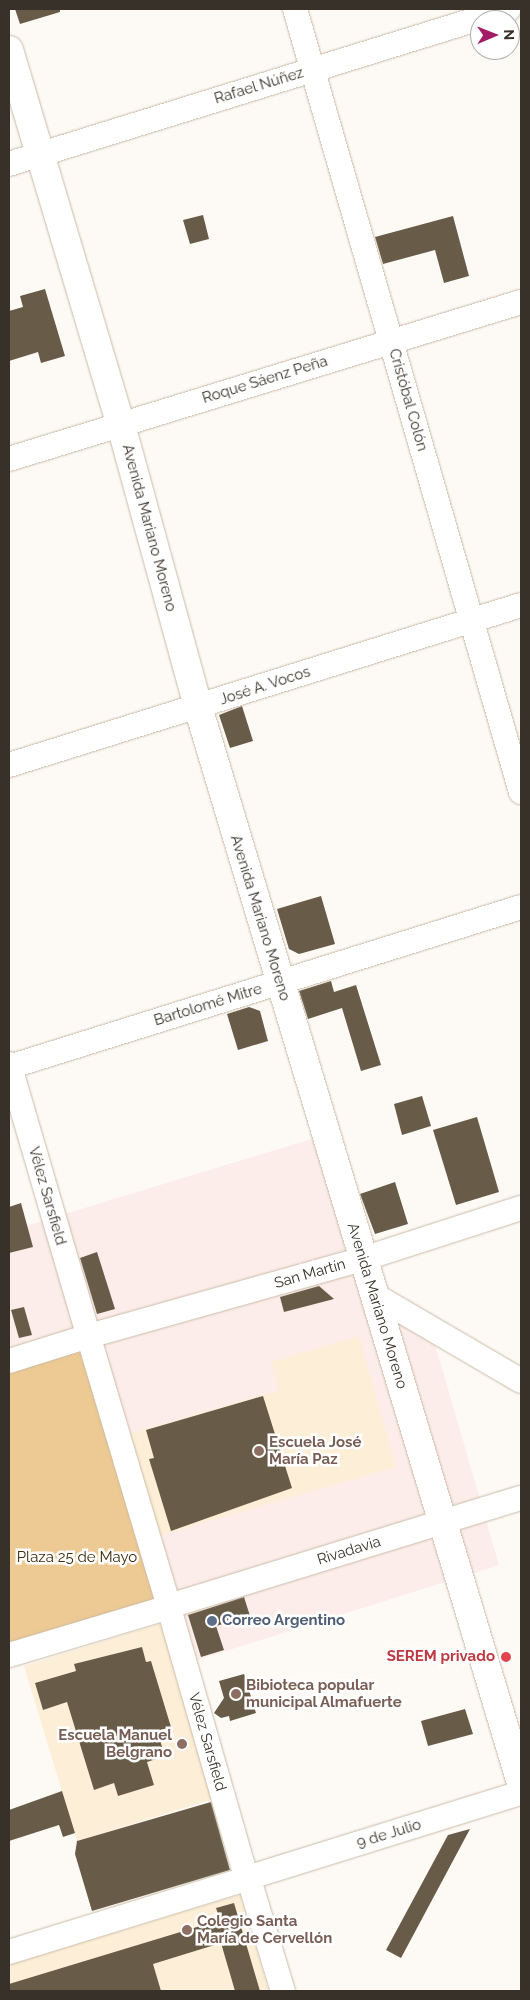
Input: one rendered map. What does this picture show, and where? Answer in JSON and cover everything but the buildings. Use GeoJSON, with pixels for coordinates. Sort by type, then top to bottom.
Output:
{"type":"FeatureCollection","features":[{"type":"Feature","properties":{"kind":"main road","name":"Avenida Mariano Moreno"},"geometry":{"type":"LineString","coordinates":[[9,50],[121,425],[198,707],[279,982],[521,1781]]}},
{"type":"Feature","properties":{"kind":"street","name":"Cristóbal Colón"},"geometry":{"type":"LineString","coordinates":[[294,9],[521,792]]}},
{"type":"Feature","properties":{"kind":"street","name":"Rafael Núñez"},"geometry":{"type":"LineString","coordinates":[[9,164],[509,9]]}},
{"type":"Feature","properties":{"kind":"street","name":"Roque Sáenz Peña"},"geometry":{"type":"LineString","coordinates":[[9,459],[521,302]]}},
{"type":"Feature","properties":{"kind":"street","name":"José A. Vocos"},"geometry":{"type":"LineString","coordinates":[[9,764],[198,707],[521,605]]}},
{"type":"Feature","properties":{"kind":"street","name":"Bartolomé Mitre"},"geometry":{"type":"LineString","coordinates":[[9,1066],[521,907]]}},
{"type":"Feature","properties":{"kind":"street","name":"Vélez Sarsfield"},"geometry":{"type":"LineString","coordinates":[[9,1066],[283,1991]]}},
{"type":"Feature","properties":{"kind":"street","name":"San Martín"},"geometry":{"type":"LineString","coordinates":[[9,1361],[88,1336],[363,1259],[521,1208]]}},
{"type":"Feature","properties":{"kind":"street"},"geometry":{"type":"LineString","coordinates":[[374,1295],[521,1381]]}},
{"type":"Feature","properties":{"kind":"street","name":"Rivadavia"},"geometry":{"type":"LineString","coordinates":[[9,1655],[521,1498]]}},
{"type":"Feature","properties":{"kind":"street","name":"9 de Julio"},"geometry":{"type":"LineString","coordinates":[[9,1952],[248,1878],[521,1781]]}},
{"type":"Feature","properties":{"kind":"shaded area"},"geometry":{"type":"Polygon","coordinates":[[[318,1137],[355,1268],[433,1337],[499,1565],[191,1662],[177,1614],[9,1665],[9,1231],[318,1137]]]}},
{"type":"Feature","properties":{"kind":"shaded area","name":"Escuela José María Paz"},"geometry":{"type":"Polygon","coordinates":[[[359,1336],[396,1467],[151,1538],[121,1436],[279,1390],[271,1362],[359,1336]]]}},
{"type":"Feature","properties":{"kind":"shaded area","name":"Escuela Manuel Belgrano"},"geometry":{"type":"Polygon","coordinates":[[[166,1622],[220,1797],[77,1841],[24,1666],[166,1622]],[[142,1647],[74,1664],[76,1671],[35,1683],[43,1710],[67,1702],[94,1790],[114,1783],[118,1796],[154,1785],[147,1762],[165,1756],[157,1731],[171,1726],[151,1661],[146,1662],[142,1647]]]}},
{"type":"Feature","properties":{"kind":"shaded area","name":"Colegio Santa María de Cervellón"},"geometry":{"type":"Polygon","coordinates":[[[240,1895],[269,1991],[9,1991],[9,1964],[240,1895]]]}},
{"type":"Feature","properties":{"kind":"green space","name":"Plaza 25 de Mayo"},"geometry":{"type":"Polygon","coordinates":[[[77,1347],[85,1350],[159,1596],[153,1606],[9,1650],[9,1366],[77,1347]]]}},
{"type":"Feature","properties":{"kind":"place","name":"Escuela José María Paz"},"geometry":{"type":"Point","coordinates":[259,1451]}},
{"type":"Feature","properties":{"kind":"place","name":"Correo Argentino"},"geometry":{"type":"Point","coordinates":[212,1621]}},
{"type":"Feature","properties":{"kind":"place","name":"SEREM privado"},"geometry":{"type":"Point","coordinates":[506,1657]}},
{"type":"Feature","properties":{"kind":"place","name":"Bibioteca popular municipal Almafuerte"},"geometry":{"type":"Point","coordinates":[236,1694]}},
{"type":"Feature","properties":{"kind":"place","name":"Escuela Manuel Belgrano"},"geometry":{"type":"Point","coordinates":[182,1744]}},
{"type":"Feature","properties":{"kind":"place","name":"Colegio Santa María de Cervellón"},"geometry":{"type":"Point","coordinates":[187,1930]}}]}
